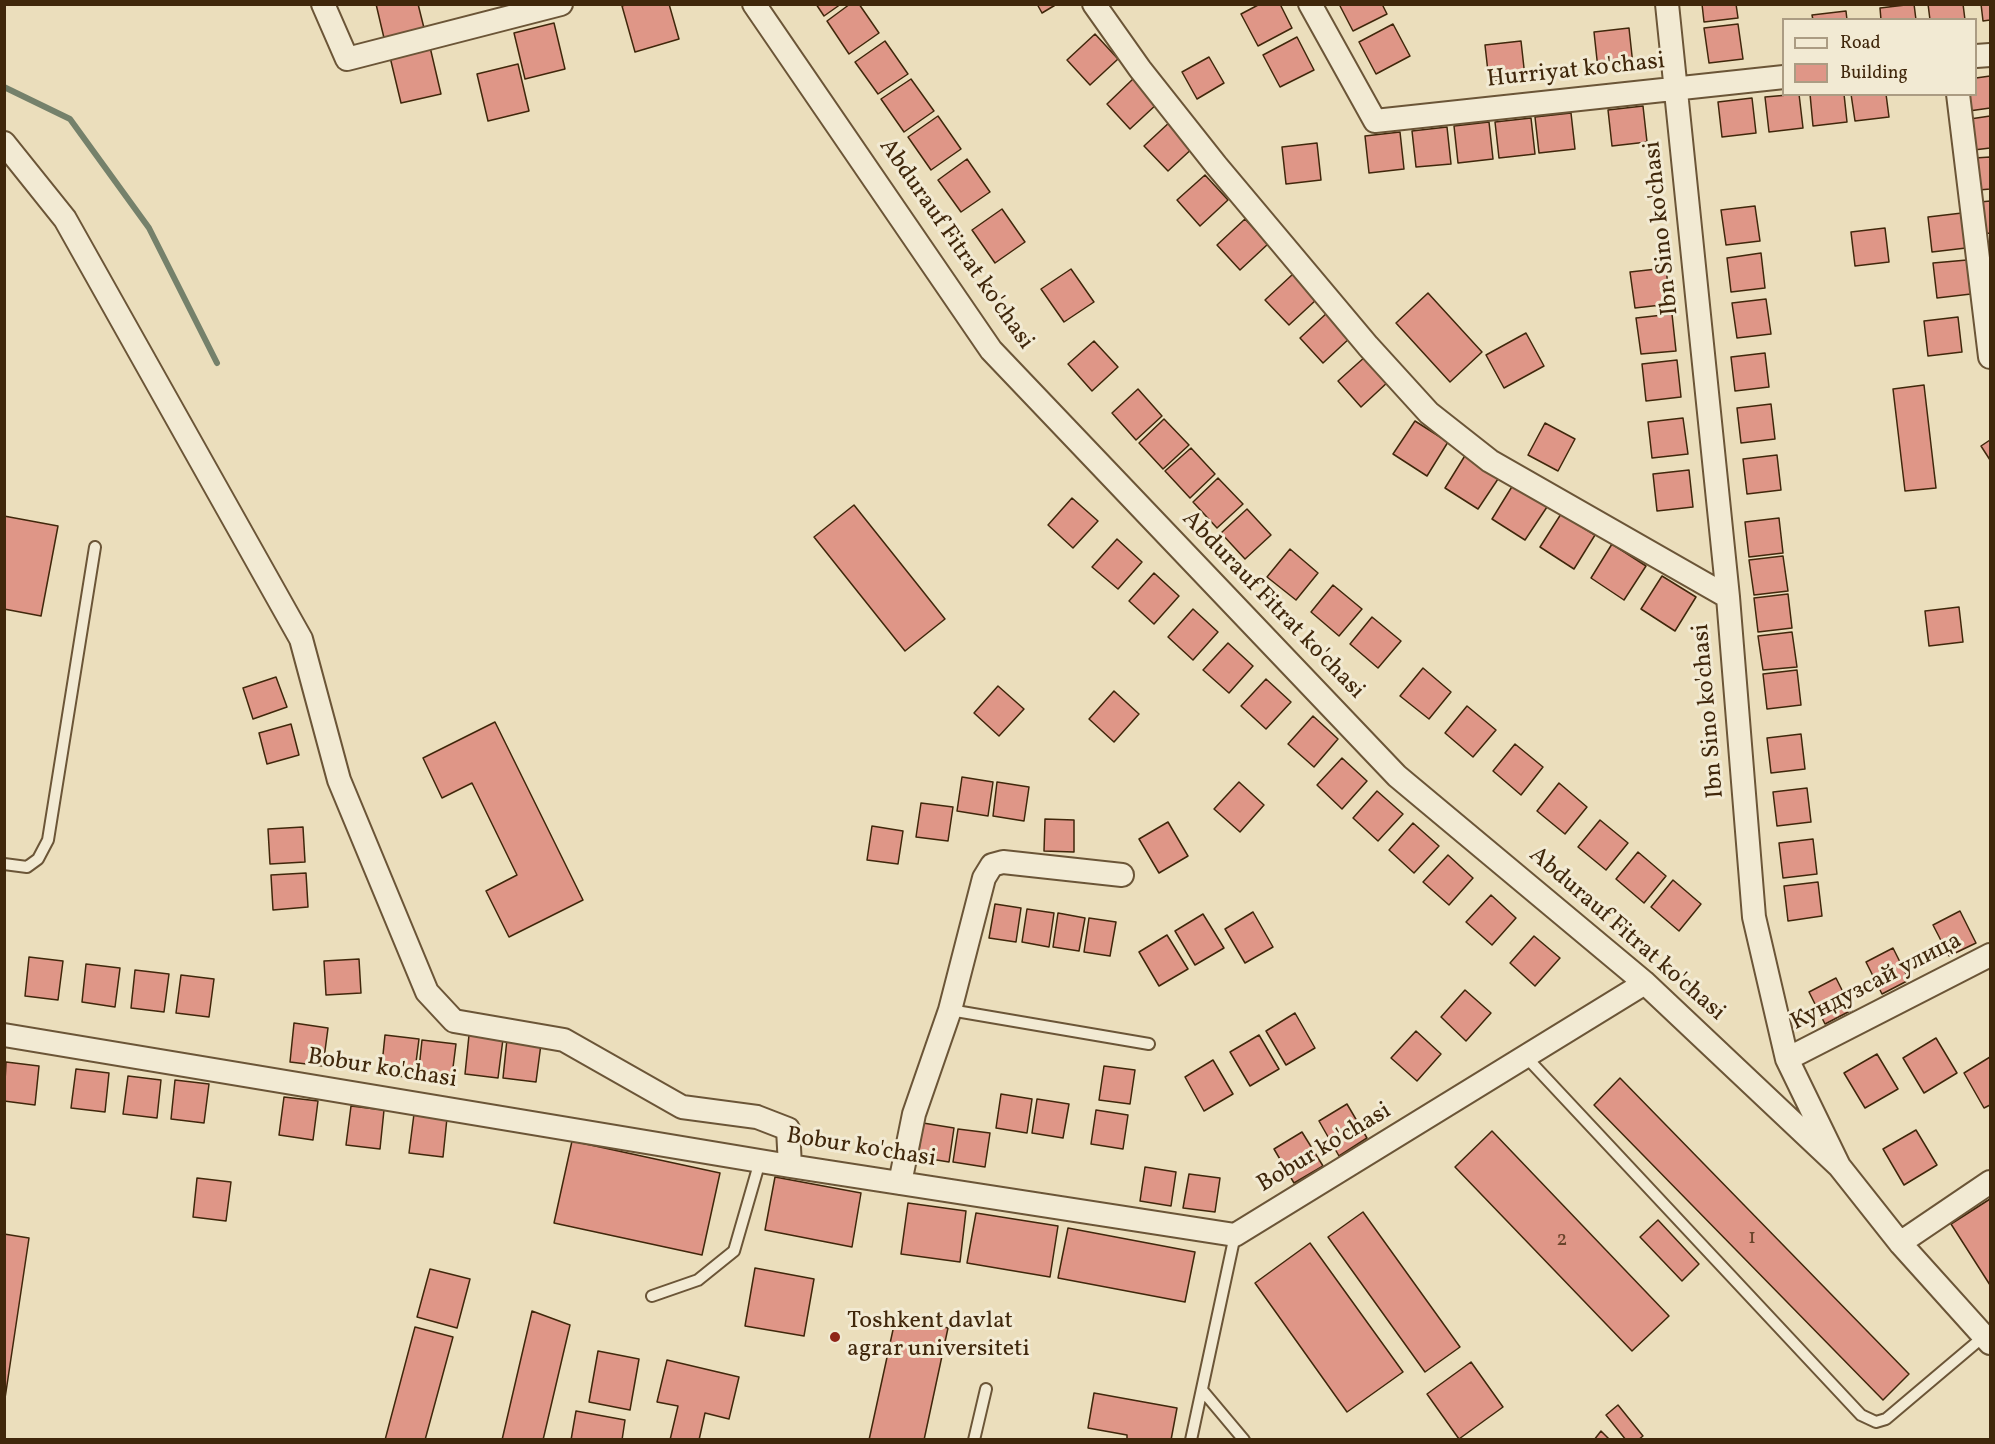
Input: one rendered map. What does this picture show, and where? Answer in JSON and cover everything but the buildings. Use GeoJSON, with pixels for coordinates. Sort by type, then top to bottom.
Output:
{"type":"FeatureCollection","features":[{"type":"Feature","properties":{"kind":"street"},"geometry":{"type":"LineString","coordinates":[[323,4],[347,59],[561,4]]}},
{"type":"Feature","properties":{"kind":"street","name":"Abdurauf Fitrat ko'chasi"},"geometry":{"type":"LineString","coordinates":[[754,4],[991,350],[1397,776],[1645,982],[1839,1166]]}},
{"type":"Feature","properties":{"kind":"street"},"geometry":{"type":"LineString","coordinates":[[1094,4],[1140,69],[1216,165],[1368,346],[1429,413],[1490,461],[1728,597]]}},
{"type":"Feature","properties":{"kind":"street","name":"Hurriyat ko'chasi"},"geometry":{"type":"LineString","coordinates":[[1310,4],[1375,121],[1782,77]]}},
{"type":"Feature","properties":{"kind":"street","name":"Ibn Sino ko'chasi"},"geometry":{"type":"LineString","coordinates":[[1667,4],[1728,597],[1754,917],[1787,1059],[1839,1166],[1900,1243],[1987,1340]]}},
{"type":"Feature","properties":{"kind":"street"},"geometry":{"type":"LineString","coordinates":[[1958,96],[1990,357]]}},
{"type":"Feature","properties":{"kind":"street"},"geometry":{"type":"LineString","coordinates":[[4,143],[65,219],[301,639],[339,780],[427,992],[454,1021],[564,1040],[682,1107],[757,1117],[788,1129],[790,1166]]}},
{"type":"Feature","properties":{"kind":"street"},"geometry":{"type":"LineString","coordinates":[[900,1183],[914,1114],[950,1010],[984,878],[992,865],[1002,862],[1122,875]]}},
{"type":"Feature","properties":{"kind":"street","name":"Кундузсай улица"},"geometry":{"type":"LineString","coordinates":[[1787,1059],[1990,955]]}},
{"type":"Feature","properties":{"kind":"street","name":"Bobur ko'chasi"},"geometry":{"type":"LineString","coordinates":[[4,1035],[790,1166],[1235,1235],[1527,1058],[1645,982]]}},
{"type":"Feature","properties":{"kind":"street"},"geometry":{"type":"LineString","coordinates":[[1900,1243],[1990,1182]]}},
{"type":"Feature","properties":{"kind":"lane"},"geometry":{"type":"LineString","coordinates":[[4,864],[27,867],[38,859],[48,840],[96,548]]}},
{"type":"Feature","properties":{"kind":"lane"},"geometry":{"type":"LineString","coordinates":[[950,1010],[1149,1044]]}},
{"type":"Feature","properties":{"kind":"lane"},"geometry":{"type":"LineString","coordinates":[[1527,1058],[1860,1415],[1876,1422],[1886,1419],[1987,1340]]}},
{"type":"Feature","properties":{"kind":"lane"},"geometry":{"type":"LineString","coordinates":[[652,1296],[698,1280],[734,1251],[760,1161]]}},
{"type":"Feature","properties":{"kind":"lane"},"geometry":{"type":"LineString","coordinates":[[1191,1440],[1235,1235]]}},
{"type":"Feature","properties":{"kind":"lane"},"geometry":{"type":"LineString","coordinates":[[974,1440],[986,1389]]}},
{"type":"Feature","properties":{"kind":"lane"},"geometry":{"type":"LineString","coordinates":[[1202,1390],[1244,1440]]}},
{"type":"Feature","properties":{"kind":"waterway"},"geometry":{"type":"LineString","coordinates":[[4,87],[70,119],[149,228],[217,363]]}},
{"type":"Feature","properties":{"kind":"place","name":"Toshkent davlat agrar universiteti"},"geometry":{"type":"Point","coordinates":[835,1337]}}]}
